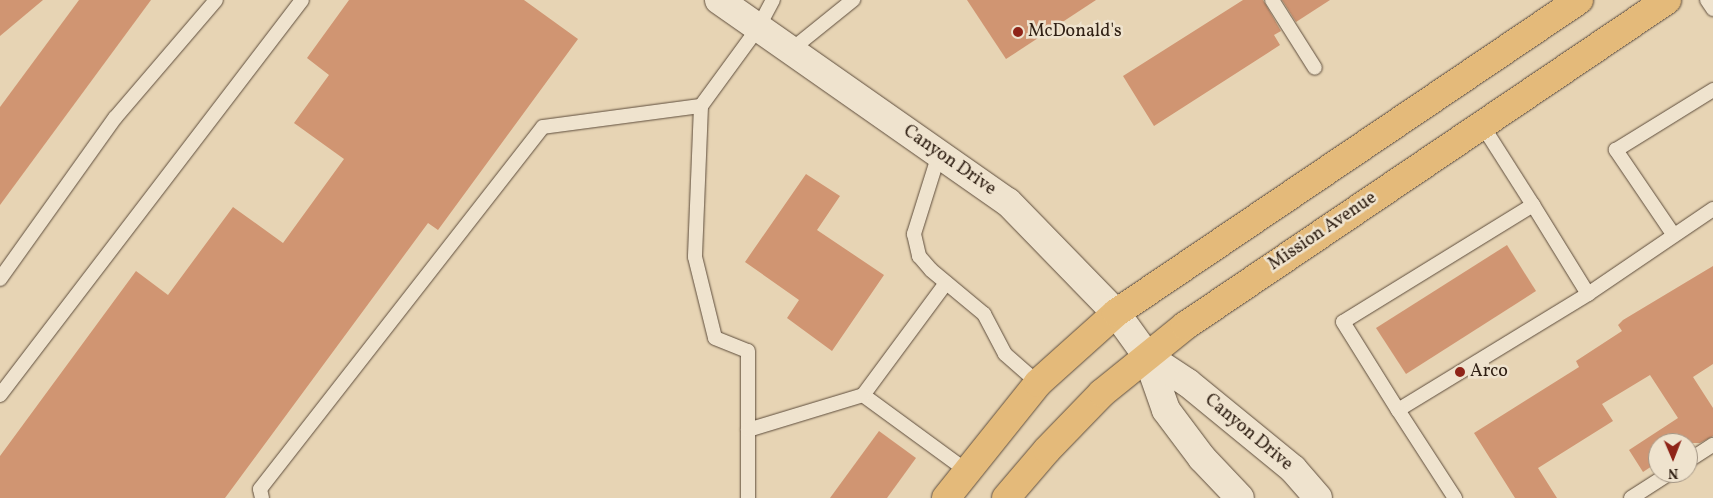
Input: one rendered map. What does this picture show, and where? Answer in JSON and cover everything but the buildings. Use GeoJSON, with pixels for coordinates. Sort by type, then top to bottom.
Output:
{"type":"FeatureCollection","features":[{"type":"Feature","properties":{"kind":"main road","name":"Canyon Drive"},"geometry":{"type":"LineString","coordinates":[[719,0],[1008,202],[1116,312],[1147,356],[1166,410],[1202,458],[1240,498]]}},
{"type":"Feature","properties":{"kind":"main road"},"geometry":{"type":"LineString","coordinates":[[946,498],[1038,383],[1116,312],[1579,0]]}},
{"type":"Feature","properties":{"kind":"main road"},"geometry":{"type":"LineString","coordinates":[[1543,84],[1550,62],[1637,0]]}},
{"type":"Feature","properties":{"kind":"main road","name":"Mission Avenue"},"geometry":{"type":"LineString","coordinates":[[1006,498],[1075,420],[1147,356],[1200,316],[1667,0]]}},
{"type":"Feature","properties":{"kind":"main road","name":"Canyon Drive"},"geometry":{"type":"LineString","coordinates":[[1147,356],[1188,383],[1293,469],[1318,498]]}},
{"type":"Feature","properties":{"kind":"lane"},"geometry":{"type":"LineString","coordinates":[[0,279],[115,118],[216,0]]}},
{"type":"Feature","properties":{"kind":"lane"},"geometry":{"type":"LineString","coordinates":[[0,395],[302,0]]}},
{"type":"Feature","properties":{"kind":"lane"},"geometry":{"type":"LineString","coordinates":[[748,498],[748,351],[715,338],[695,257],[701,106],[758,28],[774,0]]}},
{"type":"Feature","properties":{"kind":"lane"},"geometry":{"type":"LineString","coordinates":[[791,50],[853,0]]}},
{"type":"Feature","properties":{"kind":"lane"},"geometry":{"type":"LineString","coordinates":[[1272,0],[1315,68]]}},
{"type":"Feature","properties":{"kind":"lane"},"geometry":{"type":"LineString","coordinates":[[1707,0],[1713,9]]}},
{"type":"Feature","properties":{"kind":"lane"},"geometry":{"type":"LineString","coordinates":[[1673,234],[1616,150],[1713,90]]}},
{"type":"Feature","properties":{"kind":"lane"},"geometry":{"type":"LineString","coordinates":[[262,498],[260,489],[543,127],[701,106]]}},
{"type":"Feature","properties":{"kind":"lane"},"geometry":{"type":"LineString","coordinates":[[1482,125],[1588,294]]}},
{"type":"Feature","properties":{"kind":"lane"},"geometry":{"type":"LineString","coordinates":[[939,154],[914,234],[919,256],[946,283],[984,314],[1005,354],[1038,383]]}},
{"type":"Feature","properties":{"kind":"lane"},"geometry":{"type":"LineString","coordinates":[[1455,498],[1343,322],[1533,205]]}},
{"type":"Feature","properties":{"kind":"lane"},"geometry":{"type":"LineString","coordinates":[[1398,410],[1588,294],[1673,234],[1713,209]]}},
{"type":"Feature","properties":{"kind":"lane"},"geometry":{"type":"LineString","coordinates":[[748,430],[862,395],[946,283]]}},
{"type":"Feature","properties":{"kind":"lane"},"geometry":{"type":"LineString","coordinates":[[862,395],[967,470]]}},
{"type":"Feature","properties":{"kind":"lane"},"geometry":{"type":"LineString","coordinates":[[1698,455],[1713,445]]}},
{"type":"Feature","properties":{"kind":"lane"},"geometry":{"type":"LineString","coordinates":[[1631,498],[1654,483]]}},
{"type":"Feature","properties":{"kind":"place","name":"McDonald's"},"geometry":{"type":"Point","coordinates":[1018,32]}},
{"type":"Feature","properties":{"kind":"place","name":"Arco"},"geometry":{"type":"Point","coordinates":[1460,372]}}]}
